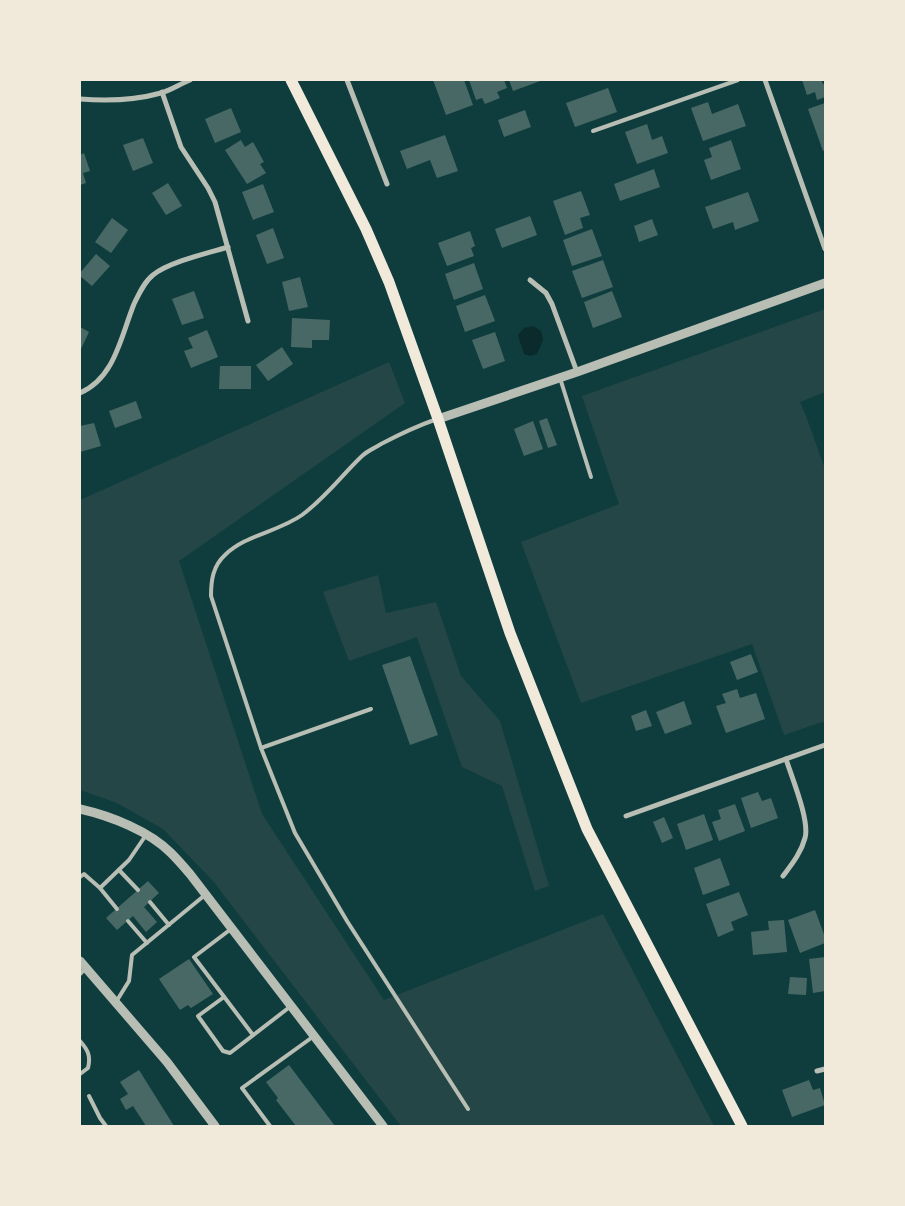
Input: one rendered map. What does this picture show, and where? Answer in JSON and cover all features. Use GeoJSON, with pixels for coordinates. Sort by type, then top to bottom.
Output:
{"type":"FeatureCollection","features":[{"type":"Feature","properties":{"kind":"main road"},"geometry":{"type":"LineString","coordinates":[[291,80],[366,229],[389,282],[438,418],[510,633],[587,829],[742,1126]]}},
{"type":"Feature","properties":{"kind":"street"},"geometry":{"type":"LineString","coordinates":[[80,98],[98,100],[132,98],[162,92],[190,80]]}},
{"type":"Feature","properties":{"kind":"street"},"geometry":{"type":"LineString","coordinates":[[347,80],[387,184]]}},
{"type":"Feature","properties":{"kind":"street"},"geometry":{"type":"LineString","coordinates":[[765,80],[825,249]]}},
{"type":"Feature","properties":{"kind":"street"},"geometry":{"type":"LineString","coordinates":[[162,92],[180,146],[215,202],[248,321]]}},
{"type":"Feature","properties":{"kind":"street"},"geometry":{"type":"LineString","coordinates":[[80,393],[89,389],[102,378],[113,360],[138,296],[153,275],[168,267],[228,247]]}},
{"type":"Feature","properties":{"kind":"street"},"geometry":{"type":"LineString","coordinates":[[530,280],[546,292],[577,372]]}},
{"type":"Feature","properties":{"kind":"street"},"geometry":{"type":"LineString","coordinates":[[438,418],[560,378],[825,284]]}},
{"type":"Feature","properties":{"kind":"street"},"geometry":{"type":"LineString","coordinates":[[626,816],[825,745]]}},
{"type":"Feature","properties":{"kind":"street"},"geometry":{"type":"LineString","coordinates":[[783,876],[795,860],[806,837],[806,823],[786,759]]}},
{"type":"Feature","properties":{"kind":"street"},"geometry":{"type":"LineString","coordinates":[[80,809],[120,821],[146,835],[170,852],[205,894],[383,1126]]}},
{"type":"Feature","properties":{"kind":"street"},"geometry":{"type":"LineString","coordinates":[[82,968],[116,1002],[167,1062],[215,1126]]}},
{"type":"Feature","properties":{"kind":"street"},"geometry":{"type":"LineString","coordinates":[[817,1072],[825,1069]]}},
{"type":"Feature","properties":{"kind":"lane"},"geometry":{"type":"LineString","coordinates":[[593,131],[738,80]]}},
{"type":"Feature","properties":{"kind":"lane"},"geometry":{"type":"LineString","coordinates":[[560,378],[591,477]]}},
{"type":"Feature","properties":{"kind":"lane"},"geometry":{"type":"LineString","coordinates":[[438,418],[411,428],[364,454],[321,499],[303,514],[282,527],[241,543],[226,554],[216,565],[211,581],[210,596],[261,748],[296,833],[347,921],[468,1109]]}},
{"type":"Feature","properties":{"kind":"lane"},"geometry":{"type":"LineString","coordinates":[[261,748],[371,710]]}},
{"type":"Feature","properties":{"kind":"lane"},"geometry":{"type":"LineString","coordinates":[[100,888],[129,860],[146,835]]}},
{"type":"Feature","properties":{"kind":"lane"},"geometry":{"type":"LineString","coordinates":[[119,870],[138,890]]}},
{"type":"Feature","properties":{"kind":"lane"},"geometry":{"type":"LineString","coordinates":[[80,877],[84,874],[100,888],[116,909]]}},
{"type":"Feature","properties":{"kind":"lane"},"geometry":{"type":"LineString","coordinates":[[116,1002],[129,981],[132,955],[205,894]]}},
{"type":"Feature","properties":{"kind":"lane"},"geometry":{"type":"LineString","coordinates":[[150,902],[169,925]]}},
{"type":"Feature","properties":{"kind":"lane"},"geometry":{"type":"LineString","coordinates":[[128,921],[147,943]]}},
{"type":"Feature","properties":{"kind":"lane"},"geometry":{"type":"LineString","coordinates":[[231,928],[194,957],[253,1035]]}},
{"type":"Feature","properties":{"kind":"lane"},"geometry":{"type":"LineString","coordinates":[[224,997],[198,1016],[223,1051],[230,1053],[291,1006]]}},
{"type":"Feature","properties":{"kind":"lane"},"geometry":{"type":"LineString","coordinates":[[270,1126],[242,1088],[314,1036]]}},
{"type":"Feature","properties":{"kind":"lane"},"geometry":{"type":"LineString","coordinates":[[80,1041],[88,1050],[90,1060],[88,1068],[80,1074]]}},
{"type":"Feature","properties":{"kind":"lane"},"geometry":{"type":"LineString","coordinates":[[89,1096],[106,1126]]}},
{"type":"Feature","properties":{"kind":"shaded area"},"geometry":{"type":"Polygon","coordinates":[[[825,309],[825,392],[800,402],[825,469],[825,721],[784,735],[752,644],[581,703],[521,542],[619,504],[582,396],[825,309]]]}},
{"type":"Feature","properties":{"kind":"shaded area"},"geometry":{"type":"Polygon","coordinates":[[[533,326],[541,331],[543,340],[537,354],[530,356],[524,354],[518,335],[524,328],[533,326]]]}},
{"type":"Feature","properties":{"kind":"shaded area"},"geometry":{"type":"Polygon","coordinates":[[[389,362],[405,403],[179,561],[262,814],[384,1000],[603,914],[714,1126],[401,1126],[213,881],[163,829],[117,803],[80,790],[80,500],[389,362]]]}},
{"type":"Feature","properties":{"kind":"shaded area"},"geometry":{"type":"Polygon","coordinates":[[[378,575],[386,613],[436,602],[461,676],[500,721],[549,886],[535,891],[502,786],[462,767],[417,637],[349,661],[323,592],[378,575]]]}},
{"type":"Feature","properties":{"kind":"building"},"geometry":{"type":"Polygon","coordinates":[[[433,80],[464,80],[473,105],[446,115],[433,80]]]}},
{"type":"Feature","properties":{"kind":"building"},"geometry":{"type":"Polygon","coordinates":[[[469,80],[504,80],[507,88],[497,92],[500,98],[485,104],[482,98],[476,100],[469,80]]]}},
{"type":"Feature","properties":{"kind":"building"},"geometry":{"type":"Polygon","coordinates":[[[509,80],[543,80],[513,91],[509,80]]]}},
{"type":"Feature","properties":{"kind":"building"},"geometry":{"type":"Polygon","coordinates":[[[802,80],[821,80],[825,84],[825,97],[817,100],[815,92],[807,95],[802,80]]]}},
{"type":"Feature","properties":{"kind":"building"},"geometry":{"type":"Polygon","coordinates":[[[608,88],[617,112],[575,127],[566,103],[608,88]]]}},
{"type":"Feature","properties":{"kind":"building"},"geometry":{"type":"Polygon","coordinates":[[[708,102],[712,114],[738,104],[746,126],[703,141],[691,108],[708,102]]]}},
{"type":"Feature","properties":{"kind":"building"},"geometry":{"type":"Polygon","coordinates":[[[825,103],[825,150],[823,151],[808,109],[825,103]]]}},
{"type":"Feature","properties":{"kind":"building"},"geometry":{"type":"Polygon","coordinates":[[[231,108],[241,132],[215,143],[205,119],[231,108]]]}},
{"type":"Feature","properties":{"kind":"building"},"geometry":{"type":"Polygon","coordinates":[[[525,110],[531,127],[504,137],[498,120],[525,110]]]}},
{"type":"Feature","properties":{"kind":"building"},"geometry":{"type":"Polygon","coordinates":[[[647,124],[652,140],[662,136],[668,153],[637,164],[625,132],[647,124]]]}},
{"type":"Feature","properties":{"kind":"building"},"geometry":{"type":"Polygon","coordinates":[[[445,135],[458,171],[437,178],[430,160],[407,169],[400,151],[445,135]]]}},
{"type":"Feature","properties":{"kind":"building"},"geometry":{"type":"Polygon","coordinates":[[[143,138],[153,163],[133,171],[123,145],[143,138]]]}},
{"type":"Feature","properties":{"kind":"building"},"geometry":{"type":"Polygon","coordinates":[[[241,140],[245,147],[253,142],[264,162],[260,164],[266,173],[247,184],[225,150],[241,140]]]}},
{"type":"Feature","properties":{"kind":"building"},"geometry":{"type":"Polygon","coordinates":[[[731,140],[741,169],[711,180],[704,160],[712,157],[709,148],[731,140]]]}},
{"type":"Feature","properties":{"kind":"building"},"geometry":{"type":"Polygon","coordinates":[[[84,153],[90,171],[83,173],[86,183],[80,185],[80,155],[84,153]]]}},
{"type":"Feature","properties":{"kind":"building"},"geometry":{"type":"Polygon","coordinates":[[[654,169],[660,187],[620,201],[614,184],[654,169]]]}},
{"type":"Feature","properties":{"kind":"building"},"geometry":{"type":"Polygon","coordinates":[[[168,183],[182,206],[166,215],[152,193],[168,183]]]}},
{"type":"Feature","properties":{"kind":"building"},"geometry":{"type":"Polygon","coordinates":[[[263,184],[274,212],[253,220],[242,192],[263,184]]]}},
{"type":"Feature","properties":{"kind":"building"},"geometry":{"type":"Polygon","coordinates":[[[581,191],[590,215],[580,218],[583,228],[565,235],[553,201],[581,191]]]}},
{"type":"Feature","properties":{"kind":"building"},"geometry":{"type":"Polygon","coordinates":[[[748,192],[759,221],[735,230],[733,222],[713,229],[705,207],[748,192]]]}},
{"type":"Feature","properties":{"kind":"building"},"geometry":{"type":"Polygon","coordinates":[[[530,216],[537,235],[502,248],[495,229],[530,216]]]}},
{"type":"Feature","properties":{"kind":"building"},"geometry":{"type":"Polygon","coordinates":[[[112,218],[128,230],[111,253],[95,242],[112,218]]]}},
{"type":"Feature","properties":{"kind":"building"},"geometry":{"type":"Polygon","coordinates":[[[652,219],[658,235],[639,242],[634,226],[652,219]]]}},
{"type":"Feature","properties":{"kind":"building"},"geometry":{"type":"Polygon","coordinates":[[[273,228],[284,258],[267,264],[256,235],[273,228]]]}},
{"type":"Feature","properties":{"kind":"building"},"geometry":{"type":"Polygon","coordinates":[[[592,229],[602,256],[572,266],[563,240],[592,229]]]}},
{"type":"Feature","properties":{"kind":"building"},"geometry":{"type":"Polygon","coordinates":[[[470,231],[475,246],[471,248],[474,256],[447,266],[438,243],[470,231]]]}},
{"type":"Feature","properties":{"kind":"building"},"geometry":{"type":"Polygon","coordinates":[[[96,254],[110,266],[92,286],[80,276],[80,273],[96,254]]]}},
{"type":"Feature","properties":{"kind":"building"},"geometry":{"type":"Polygon","coordinates":[[[603,260],[613,287],[582,298],[572,271],[603,260]]]}},
{"type":"Feature","properties":{"kind":"building"},"geometry":{"type":"Polygon","coordinates":[[[474,263],[483,289],[454,300],[445,274],[474,263]]]}},
{"type":"Feature","properties":{"kind":"building"},"geometry":{"type":"Polygon","coordinates":[[[300,277],[308,307],[289,311],[282,282],[300,277]]]}},
{"type":"Feature","properties":{"kind":"building"},"geometry":{"type":"Polygon","coordinates":[[[194,291],[204,318],[182,325],[172,299],[194,291]]]}},
{"type":"Feature","properties":{"kind":"building"},"geometry":{"type":"Polygon","coordinates":[[[612,291],[622,317],[593,328],[584,302],[612,291]]]}},
{"type":"Feature","properties":{"kind":"building"},"geometry":{"type":"Polygon","coordinates":[[[485,295],[495,321],[465,332],[456,306],[485,295]]]}},
{"type":"Feature","properties":{"kind":"building"},"geometry":{"type":"Polygon","coordinates":[[[292,318],[330,320],[329,340],[312,340],[312,348],[291,347],[292,318]]]}},
{"type":"Feature","properties":{"kind":"building"},"geometry":{"type":"Polygon","coordinates":[[[80,327],[89,332],[80,351],[80,327]]]}},
{"type":"Feature","properties":{"kind":"building"},"geometry":{"type":"Polygon","coordinates":[[[207,330],[218,357],[191,368],[184,351],[193,348],[188,338],[207,330]]]}},
{"type":"Feature","properties":{"kind":"building"},"geometry":{"type":"Polygon","coordinates":[[[495,332],[505,361],[483,369],[472,340],[495,332]]]}},
{"type":"Feature","properties":{"kind":"building"},"geometry":{"type":"Polygon","coordinates":[[[282,347],[293,364],[268,381],[256,365],[282,347]]]}},
{"type":"Feature","properties":{"kind":"building"},"geometry":{"type":"Polygon","coordinates":[[[220,366],[251,366],[251,389],[219,389],[220,366]]]}},
{"type":"Feature","properties":{"kind":"building"},"geometry":{"type":"Polygon","coordinates":[[[136,401],[142,418],[115,428],[109,411],[136,401]]]}},
{"type":"Feature","properties":{"kind":"building"},"geometry":{"type":"Polygon","coordinates":[[[547,418],[557,445],[548,448],[539,421],[547,418]]]}},
{"type":"Feature","properties":{"kind":"building"},"geometry":{"type":"Polygon","coordinates":[[[533,421],[543,449],[524,456],[514,429],[533,421]]]}},
{"type":"Feature","properties":{"kind":"building"},"geometry":{"type":"Polygon","coordinates":[[[94,423],[101,446],[80,452],[80,426],[94,423]]]}},
{"type":"Feature","properties":{"kind":"building"},"geometry":{"type":"Polygon","coordinates":[[[751,654],[758,672],[737,680],[730,662],[751,654]]]}},
{"type":"Feature","properties":{"kind":"building"},"geometry":{"type":"Polygon","coordinates":[[[410,656],[438,735],[410,745],[382,665],[410,656]]]}},
{"type":"Feature","properties":{"kind":"building"},"geometry":{"type":"Polygon","coordinates":[[[737,689],[740,698],[756,693],[765,719],[726,733],[716,706],[726,703],[722,694],[737,689]]]}},
{"type":"Feature","properties":{"kind":"building"},"geometry":{"type":"Polygon","coordinates":[[[684,701],[692,724],[665,734],[656,712],[684,701]]]}},
{"type":"Feature","properties":{"kind":"building"},"geometry":{"type":"Polygon","coordinates":[[[646,710],[652,726],[636,731],[631,716],[646,710]]]}},
{"type":"Feature","properties":{"kind":"building"},"geometry":{"type":"Polygon","coordinates":[[[758,792],[762,801],[771,798],[778,818],[751,828],[741,798],[758,792]]]}},
{"type":"Feature","properties":{"kind":"building"},"geometry":{"type":"Polygon","coordinates":[[[735,804],[745,831],[719,841],[712,822],[721,819],[718,810],[735,804]]]}},
{"type":"Feature","properties":{"kind":"building"},"geometry":{"type":"Polygon","coordinates":[[[704,814],[713,840],[686,850],[677,824],[704,814]]]}},
{"type":"Feature","properties":{"kind":"building"},"geometry":{"type":"Polygon","coordinates":[[[664,817],[673,838],[662,843],[653,822],[664,817]]]}},
{"type":"Feature","properties":{"kind":"building"},"geometry":{"type":"Polygon","coordinates":[[[720,858],[730,885],[703,895],[694,868],[720,858]]]}},
{"type":"Feature","properties":{"kind":"building"},"geometry":{"type":"Polygon","coordinates":[[[148,881],[159,893],[144,907],[157,922],[146,932],[133,916],[117,930],[106,918],[148,881]]]}},
{"type":"Feature","properties":{"kind":"building"},"geometry":{"type":"Polygon","coordinates":[[[739,892],[748,915],[731,922],[734,930],[718,937],[706,904],[739,892]]]}},
{"type":"Feature","properties":{"kind":"building"},"geometry":{"type":"Polygon","coordinates":[[[815,910],[825,937],[825,943],[800,953],[788,920],[815,910]]]}},
{"type":"Feature","properties":{"kind":"building"},"geometry":{"type":"Polygon","coordinates":[[[784,920],[787,952],[753,955],[751,932],[769,930],[768,921],[784,920]]]}},
{"type":"Feature","properties":{"kind":"building"},"geometry":{"type":"Polygon","coordinates":[[[825,957],[825,991],[813,993],[809,959],[825,957]]]}},
{"type":"Feature","properties":{"kind":"building"},"geometry":{"type":"Polygon","coordinates":[[[189,959],[213,994],[191,1008],[188,1005],[180,1010],[159,979],[189,959]]]}},
{"type":"Feature","properties":{"kind":"building"},"geometry":{"type":"Polygon","coordinates":[[[790,977],[807,978],[806,995],[788,994],[790,977]]]}},
{"type":"Feature","properties":{"kind":"building"},"geometry":{"type":"Polygon","coordinates":[[[289,1065],[335,1126],[296,1126],[276,1100],[278,1098],[266,1082],[289,1065]]]}},
{"type":"Feature","properties":{"kind":"building"},"geometry":{"type":"Polygon","coordinates":[[[139,1070],[174,1126],[146,1126],[133,1106],[126,1110],[120,1099],[128,1094],[120,1082],[139,1070]]]}},
{"type":"Feature","properties":{"kind":"building"},"geometry":{"type":"Polygon","coordinates":[[[809,1080],[813,1090],[820,1088],[825,1105],[792,1117],[782,1090],[809,1080]]]}}]}
